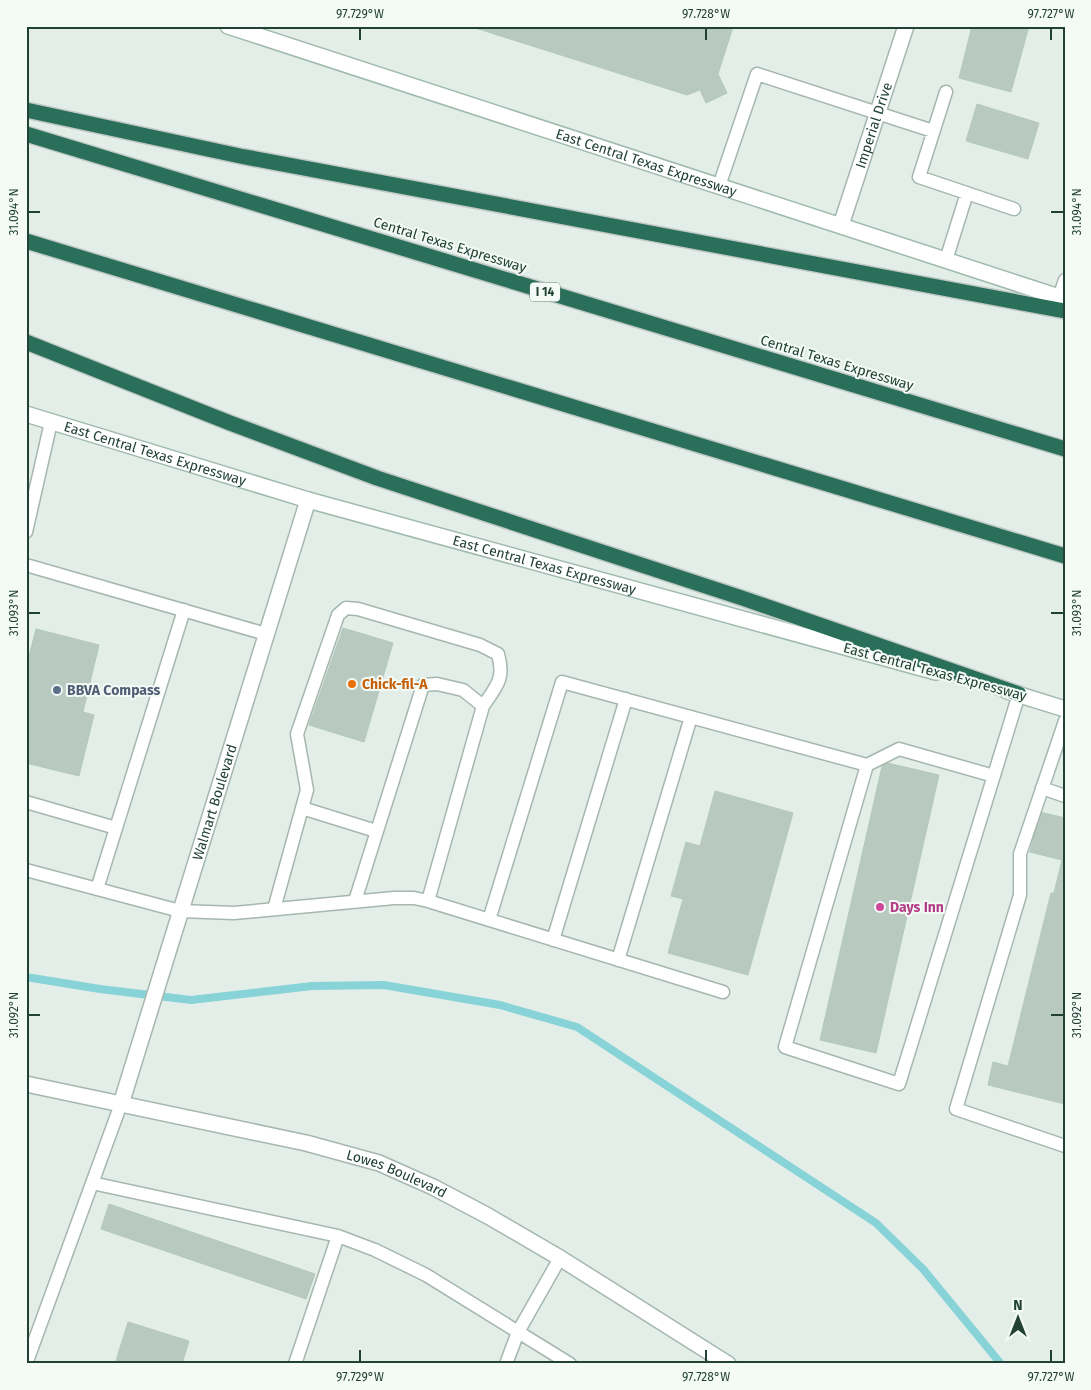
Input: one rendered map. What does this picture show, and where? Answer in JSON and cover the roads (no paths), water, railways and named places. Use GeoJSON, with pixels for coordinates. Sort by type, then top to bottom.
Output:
{"type":"FeatureCollection","features":[{"type":"Feature","properties":{"kind":"highway"},"geometry":{"type":"LineString","coordinates":[[26,110],[240,156],[1065,311]]}},
{"type":"Feature","properties":{"kind":"highway","name":"Central Texas Expressway"},"geometry":{"type":"LineString","coordinates":[[26,134],[1065,449]]}},
{"type":"Feature","properties":{"kind":"highway"},"geometry":{"type":"LineString","coordinates":[[26,241],[1065,556]]}},
{"type":"Feature","properties":{"kind":"highway"},"geometry":{"type":"LineString","coordinates":[[26,342],[230,423],[377,478],[742,598],[1019,694]]}},
{"type":"Feature","properties":{"kind":"main road","name":"East Central Texas Expressway"},"geometry":{"type":"LineString","coordinates":[[228,26],[1062,298]]}},
{"type":"Feature","properties":{"kind":"main road","name":"Imperial Drive"},"geometry":{"type":"LineString","coordinates":[[841,225],[906,26]]}},
{"type":"Feature","properties":{"kind":"main road","name":"East Central Texas Expressway"},"geometry":{"type":"LineString","coordinates":[[26,414],[308,500],[1019,694],[1065,709]]}},
{"type":"Feature","properties":{"kind":"main road","name":"Walmart Boulevard"},"geometry":{"type":"LineString","coordinates":[[121,1104],[308,500]]}},
{"type":"Feature","properties":{"kind":"main road","name":"Lowes Boulevard"},"geometry":{"type":"LineString","coordinates":[[26,1084],[306,1143],[379,1163],[433,1187],[560,1258],[728,1364]]}},
{"type":"Feature","properties":{"kind":"lane"},"geometry":{"type":"LineString","coordinates":[[719,186],[757,74],[933,130]]}},
{"type":"Feature","properties":{"kind":"lane"},"geometry":{"type":"LineString","coordinates":[[946,92],[919,177],[1014,209]]}},
{"type":"Feature","properties":{"kind":"lane"},"geometry":{"type":"LineString","coordinates":[[946,260],[967,193]]}},
{"type":"Feature","properties":{"kind":"lane"},"geometry":{"type":"LineString","coordinates":[[1062,298],[1065,280]]}},
{"type":"Feature","properties":{"kind":"lane"},"geometry":{"type":"LineString","coordinates":[[26,532],[51,422]]}},
{"type":"Feature","properties":{"kind":"lane"},"geometry":{"type":"LineString","coordinates":[[26,565],[266,634]]}},
{"type":"Feature","properties":{"kind":"lane"},"geometry":{"type":"LineString","coordinates":[[274,909],[307,790],[297,734],[338,615],[346,608],[358,609],[480,645],[498,654],[502,668],[499,684],[484,706],[428,901]]}},
{"type":"Feature","properties":{"kind":"lane"},"geometry":{"type":"LineString","coordinates":[[97,889],[184,610]]}},
{"type":"Feature","properties":{"kind":"lane"},"geometry":{"type":"LineString","coordinates":[[489,920],[562,682],[867,765],[899,749],[994,776]]}},
{"type":"Feature","properties":{"kind":"lane"},"geometry":{"type":"LineString","coordinates":[[355,901],[423,685],[437,684],[463,690],[484,706]]}},
{"type":"Feature","properties":{"kind":"lane"},"geometry":{"type":"LineString","coordinates":[[867,765],[785,1047],[899,1084],[1019,694]]}},
{"type":"Feature","properties":{"kind":"lane"},"geometry":{"type":"LineString","coordinates":[[553,940],[626,699]]}},
{"type":"Feature","properties":{"kind":"lane"},"geometry":{"type":"LineString","coordinates":[[618,960],[691,717]]}},
{"type":"Feature","properties":{"kind":"lane"},"geometry":{"type":"LineString","coordinates":[[1065,721],[1020,854],[1020,895],[956,1109],[1065,1146]]}},
{"type":"Feature","properties":{"kind":"lane"},"geometry":{"type":"LineString","coordinates":[[1042,788],[1065,796]]}},
{"type":"Feature","properties":{"kind":"lane"},"geometry":{"type":"LineString","coordinates":[[26,802],[116,828]]}},
{"type":"Feature","properties":{"kind":"lane"},"geometry":{"type":"LineString","coordinates":[[302,808],[376,831]]}},
{"type":"Feature","properties":{"kind":"lane"},"geometry":{"type":"LineString","coordinates":[[26,870],[180,912],[234,913],[355,901],[414,898],[724,992]]}},
{"type":"Feature","properties":{"kind":"lane"},"geometry":{"type":"LineString","coordinates":[[26,1364],[31,1339],[121,1104]]}},
{"type":"Feature","properties":{"kind":"lane"},"geometry":{"type":"LineString","coordinates":[[92,1183],[338,1236],[375,1250],[426,1275],[570,1364]]}},
{"type":"Feature","properties":{"kind":"lane"},"geometry":{"type":"LineString","coordinates":[[295,1364],[338,1236]]}},
{"type":"Feature","properties":{"kind":"lane"},"geometry":{"type":"LineString","coordinates":[[506,1364],[518,1332],[560,1258]]}},
{"type":"Feature","properties":{"kind":"waterway"},"geometry":{"type":"LineString","coordinates":[[26,977],[100,989],[191,1000],[312,986],[384,985],[500,1005],[577,1027],[876,1223],[923,1269],[1001,1364]]}},
{"type":"Feature","properties":{"kind":"place","name":"Chick-fil-A"},"geometry":{"type":"Point","coordinates":[352,684]}},
{"type":"Feature","properties":{"kind":"place","name":"BBVA Compass"},"geometry":{"type":"Point","coordinates":[57,690]}},
{"type":"Feature","properties":{"kind":"place","name":"Days Inn"},"geometry":{"type":"Point","coordinates":[880,907]}}]}
